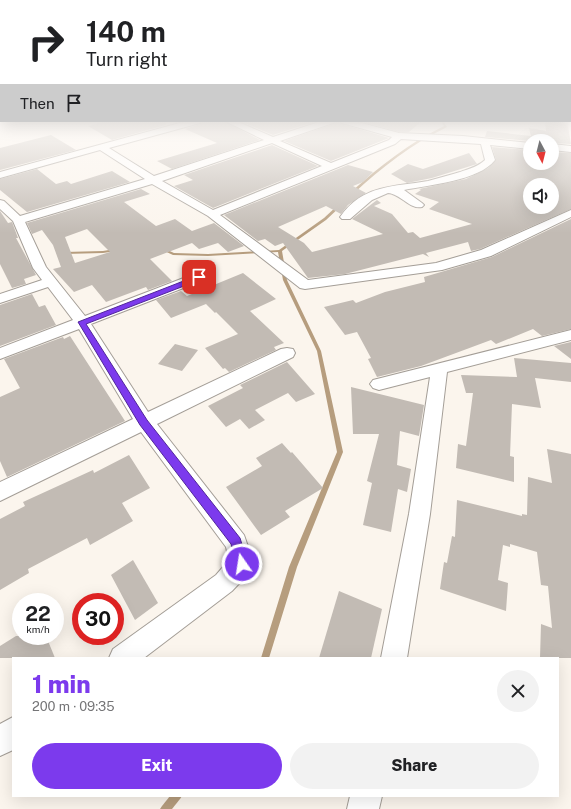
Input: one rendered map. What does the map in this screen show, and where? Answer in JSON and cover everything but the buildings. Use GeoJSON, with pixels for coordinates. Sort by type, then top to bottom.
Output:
{"type":"FeatureCollection","features":[{"type":"Feature","properties":{"kind":"street"},"geometry":{"type":"LineString","coordinates":[[0,175],[66,158]]}},
{"type":"Feature","properties":{"kind":"street"},"geometry":{"type":"LineString","coordinates":[[119,158],[153,180],[212,214],[305,285],[437,267],[486,253],[569,216]]}},
{"type":"Feature","properties":{"kind":"street"},"geometry":{"type":"LineString","coordinates":[[18,220],[153,180],[219,158]]}},
{"type":"Feature","properties":{"kind":"street"},"geometry":{"type":"LineString","coordinates":[[311,158],[332,167]]}},
{"type":"Feature","properties":{"kind":"street"},"geometry":{"type":"LineString","coordinates":[[212,214],[354,158]]}},
{"type":"Feature","properties":{"kind":"street"},"geometry":{"type":"LineString","coordinates":[[346,217],[360,202],[382,190],[394,190],[407,185],[427,184],[446,179],[484,167],[490,160],[489,158]]}},
{"type":"Feature","properties":{"kind":"street"},"geometry":{"type":"LineString","coordinates":[[394,190],[418,205]]}},
{"type":"Feature","properties":{"kind":"street"},"geometry":{"type":"LineString","coordinates":[[0,203],[18,220],[40,268],[82,322],[144,422],[236,542],[242,564],[224,583],[123,657]]}},
{"type":"Feature","properties":{"kind":"street"},"geometry":{"type":"LineString","coordinates":[[0,354],[199,277]]}},
{"type":"Feature","properties":{"kind":"street"},"geometry":{"type":"LineString","coordinates":[[0,299],[50,282]]}},
{"type":"Feature","properties":{"kind":"street"},"geometry":{"type":"LineString","coordinates":[[379,384],[439,370],[571,335]]}},
{"type":"Feature","properties":{"kind":"street"},"geometry":{"type":"LineString","coordinates":[[0,492],[287,353]]}},
{"type":"Feature","properties":{"kind":"street"},"geometry":{"type":"LineString","coordinates":[[394,657],[407,590],[431,442],[439,370]]}},
{"type":"Feature","properties":{"kind":"street"},"geometry":{"type":"LineString","coordinates":[[0,741],[12,733]]}},
{"type":"Feature","properties":{"kind":"street"},"geometry":{"type":"LineString","coordinates":[[364,809],[366,797]]}},
{"type":"Feature","properties":{"kind":"waterway"},"geometry":{"type":"LineString","coordinates":[[352,193],[393,158]]}},
{"type":"Feature","properties":{"kind":"waterway"},"geometry":{"type":"LineString","coordinates":[[280,251],[325,219],[339,206]]}},
{"type":"Feature","properties":{"kind":"waterway"},"geometry":{"type":"LineString","coordinates":[[162,249],[173,254],[208,255],[280,251]]}},
{"type":"Feature","properties":{"kind":"waterway"},"geometry":{"type":"LineString","coordinates":[[64,253],[103,252],[115,250]]}},
{"type":"Feature","properties":{"kind":"waterway"},"geometry":{"type":"LineString","coordinates":[[265,657],[293,567],[340,452],[319,351],[285,280],[280,251]]}},
{"type":"Feature","properties":{"kind":"waterway"},"geometry":{"type":"LineString","coordinates":[[165,809],[176,797]]}},
{"type":"Feature","properties":{"kind":"route"},"geometry":{"type":"LineString","coordinates":[[199,277],[82,322],[144,422],[236,542],[242,564]]}}]}
